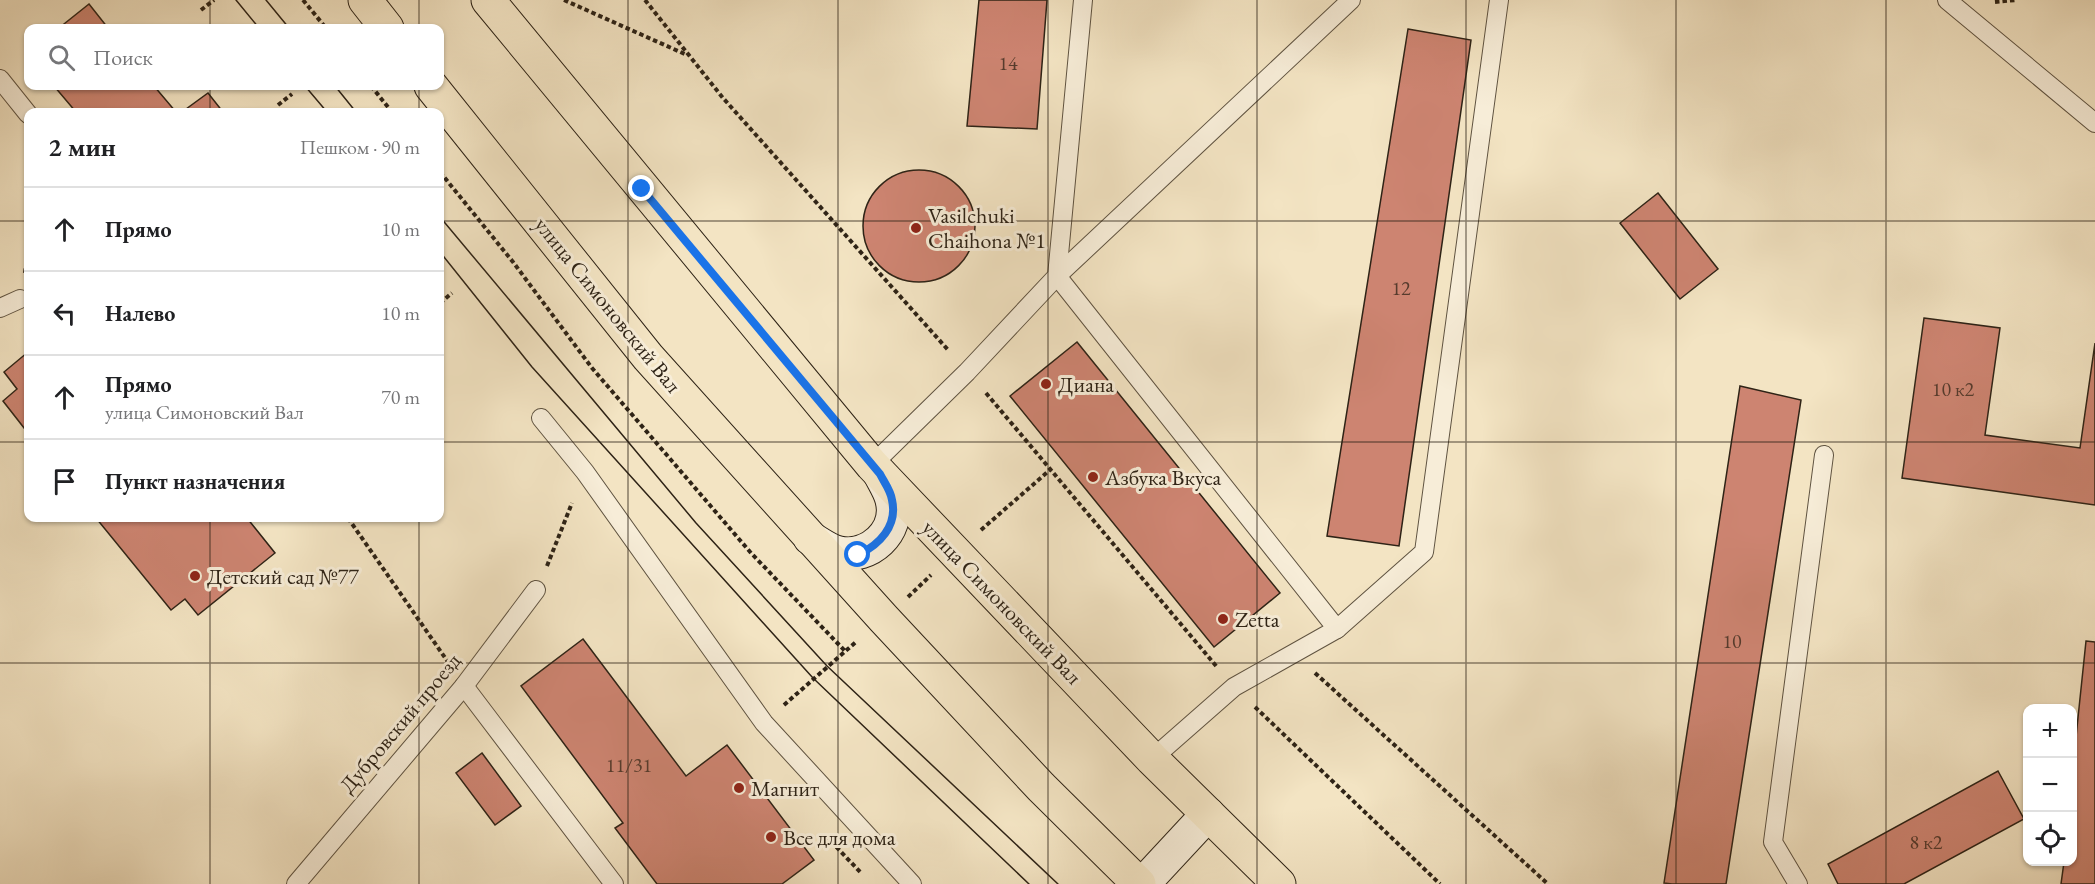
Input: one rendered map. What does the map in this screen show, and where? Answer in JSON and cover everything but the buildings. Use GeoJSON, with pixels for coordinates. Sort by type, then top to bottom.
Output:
{"type":"FeatureCollection","features":[{"type":"Feature","properties":{"kind":"main road"},"geometry":{"type":"LineString","coordinates":[[365,0],[384,24]]}},
{"type":"Feature","properties":{"kind":"main road","name":"улица Симоновский Вал"},"geometry":{"type":"LineString","coordinates":[[488,0],[876,470],[1152,759],[1279,884]]}},
{"type":"Feature","properties":{"kind":"main road","name":"улица Симоновский Вал"},"geometry":{"type":"LineString","coordinates":[[434,90],[648,357],[810,538],[1041,787],[1141,884]]}},
{"type":"Feature","properties":{"kind":"street"},"geometry":{"type":"LineString","coordinates":[[810,538],[837,553],[858,555],[874,547],[885,535],[892,520],[893,500],[876,470]]}},
{"type":"Feature","properties":{"kind":"street"},"geometry":{"type":"LineString","coordinates":[[1141,884],[1208,814]]}},
{"type":"Feature","properties":{"kind":"lane"},"geometry":{"type":"LineString","coordinates":[[1083,0],[1057,276],[1337,629]]}},
{"type":"Feature","properties":{"kind":"lane"},"geometry":{"type":"LineString","coordinates":[[876,470],[1057,276],[1351,0]]}},
{"type":"Feature","properties":{"kind":"lane"},"geometry":{"type":"LineString","coordinates":[[1152,759],[1234,687],[1337,629],[1424,552],[1499,0]]}},
{"type":"Feature","properties":{"kind":"lane"},"geometry":{"type":"LineString","coordinates":[[1947,0],[2095,123]]}},
{"type":"Feature","properties":{"kind":"lane"},"geometry":{"type":"LineString","coordinates":[[0,79],[24,109]]}},
{"type":"Feature","properties":{"kind":"lane"},"geometry":{"type":"LineString","coordinates":[[0,308],[20,298]]}},
{"type":"Feature","properties":{"kind":"lane"},"geometry":{"type":"LineString","coordinates":[[541,418],[585,472],[764,723],[912,884]]}},
{"type":"Feature","properties":{"kind":"lane"},"geometry":{"type":"LineString","coordinates":[[1798,884],[1773,842],[1824,455]]}},
{"type":"Feature","properties":{"kind":"lane","name":"Дубровский проезд"},"geometry":{"type":"LineString","coordinates":[[296,884],[464,686],[537,590]]}},
{"type":"Feature","properties":{"kind":"lane"},"geometry":{"type":"LineString","coordinates":[[464,686],[614,884]]}},
{"type":"Feature","properties":{"kind":"path"},"geometry":{"type":"LineString","coordinates":[[201,10],[214,0]]}},
{"type":"Feature","properties":{"kind":"path"},"geometry":{"type":"LineString","coordinates":[[303,0],[323,24]]}},
{"type":"Feature","properties":{"kind":"path"},"geometry":{"type":"LineString","coordinates":[[564,0],[688,55]]}},
{"type":"Feature","properties":{"kind":"path"},"geometry":{"type":"LineString","coordinates":[[645,0],[723,98],[968,372],[1234,687],[1440,884]]}},
{"type":"Feature","properties":{"kind":"path"},"geometry":{"type":"LineString","coordinates":[[374,90],[389,108]]}},
{"type":"Feature","properties":{"kind":"path"},"geometry":{"type":"LineString","coordinates":[[278,105],[292,94]]}},
{"type":"Feature","properties":{"kind":"path"},"geometry":{"type":"LineString","coordinates":[[444,177],[513,262],[592,368],[751,553],[845,651]]}},
{"type":"Feature","properties":{"kind":"path"},"geometry":{"type":"LineString","coordinates":[[444,300],[452,293]]}},
{"type":"Feature","properties":{"kind":"path"},"geometry":{"type":"LineString","coordinates":[[537,590],[585,472]]}},
{"type":"Feature","properties":{"kind":"path"},"geometry":{"type":"LineString","coordinates":[[351,522],[464,686]]}},
{"type":"Feature","properties":{"kind":"path"},"geometry":{"type":"LineString","coordinates":[[1294,653],[1548,884]]}},
{"type":"Feature","properties":{"kind":"tram line"},"geometry":{"type":"LineString","coordinates":[[236,0],[256,24]]}},
{"type":"Feature","properties":{"kind":"tram line"},"geometry":{"type":"LineString","coordinates":[[266,0],[286,24]]}},
{"type":"Feature","properties":{"kind":"tram line"},"geometry":{"type":"LineString","coordinates":[[308,90],[324,108]]}},
{"type":"Feature","properties":{"kind":"tram line"},"geometry":{"type":"LineString","coordinates":[[338,90],[353,108]]}},
{"type":"Feature","properties":{"kind":"tram line"},"geometry":{"type":"LineString","coordinates":[[444,222],[696,523],[827,666],[1058,884]]}},
{"type":"Feature","properties":{"kind":"tram line"},"geometry":{"type":"LineString","coordinates":[[444,257],[532,367],[813,678],[1029,884]]}},
{"type":"Feature","properties":{"kind":"place","name":"Vasilchuki Chaihona №1"},"geometry":{"type":"Point","coordinates":[916,228]}},
{"type":"Feature","properties":{"kind":"place","name":"Диана"},"geometry":{"type":"Point","coordinates":[1046,384]}},
{"type":"Feature","properties":{"kind":"place","name":"Азбука Вкуса"},"geometry":{"type":"Point","coordinates":[1093,477]}},
{"type":"Feature","properties":{"kind":"place","name":"Детский сад №77"},"geometry":{"type":"Point","coordinates":[195,576]}},
{"type":"Feature","properties":{"kind":"place","name":"Zetta"},"geometry":{"type":"Point","coordinates":[1223,619]}},
{"type":"Feature","properties":{"kind":"place","name":"Магнит"},"geometry":{"type":"Point","coordinates":[739,788]}},
{"type":"Feature","properties":{"kind":"place","name":"Все для дома"},"geometry":{"type":"Point","coordinates":[771,837]}},
{"type":"Feature","properties":{"kind":"route"},"geometry":{"type":"LineString","coordinates":[[642,189],[880,474],[893,500],[892,520],[885,535],[874,547],[858,555]]}}]}
